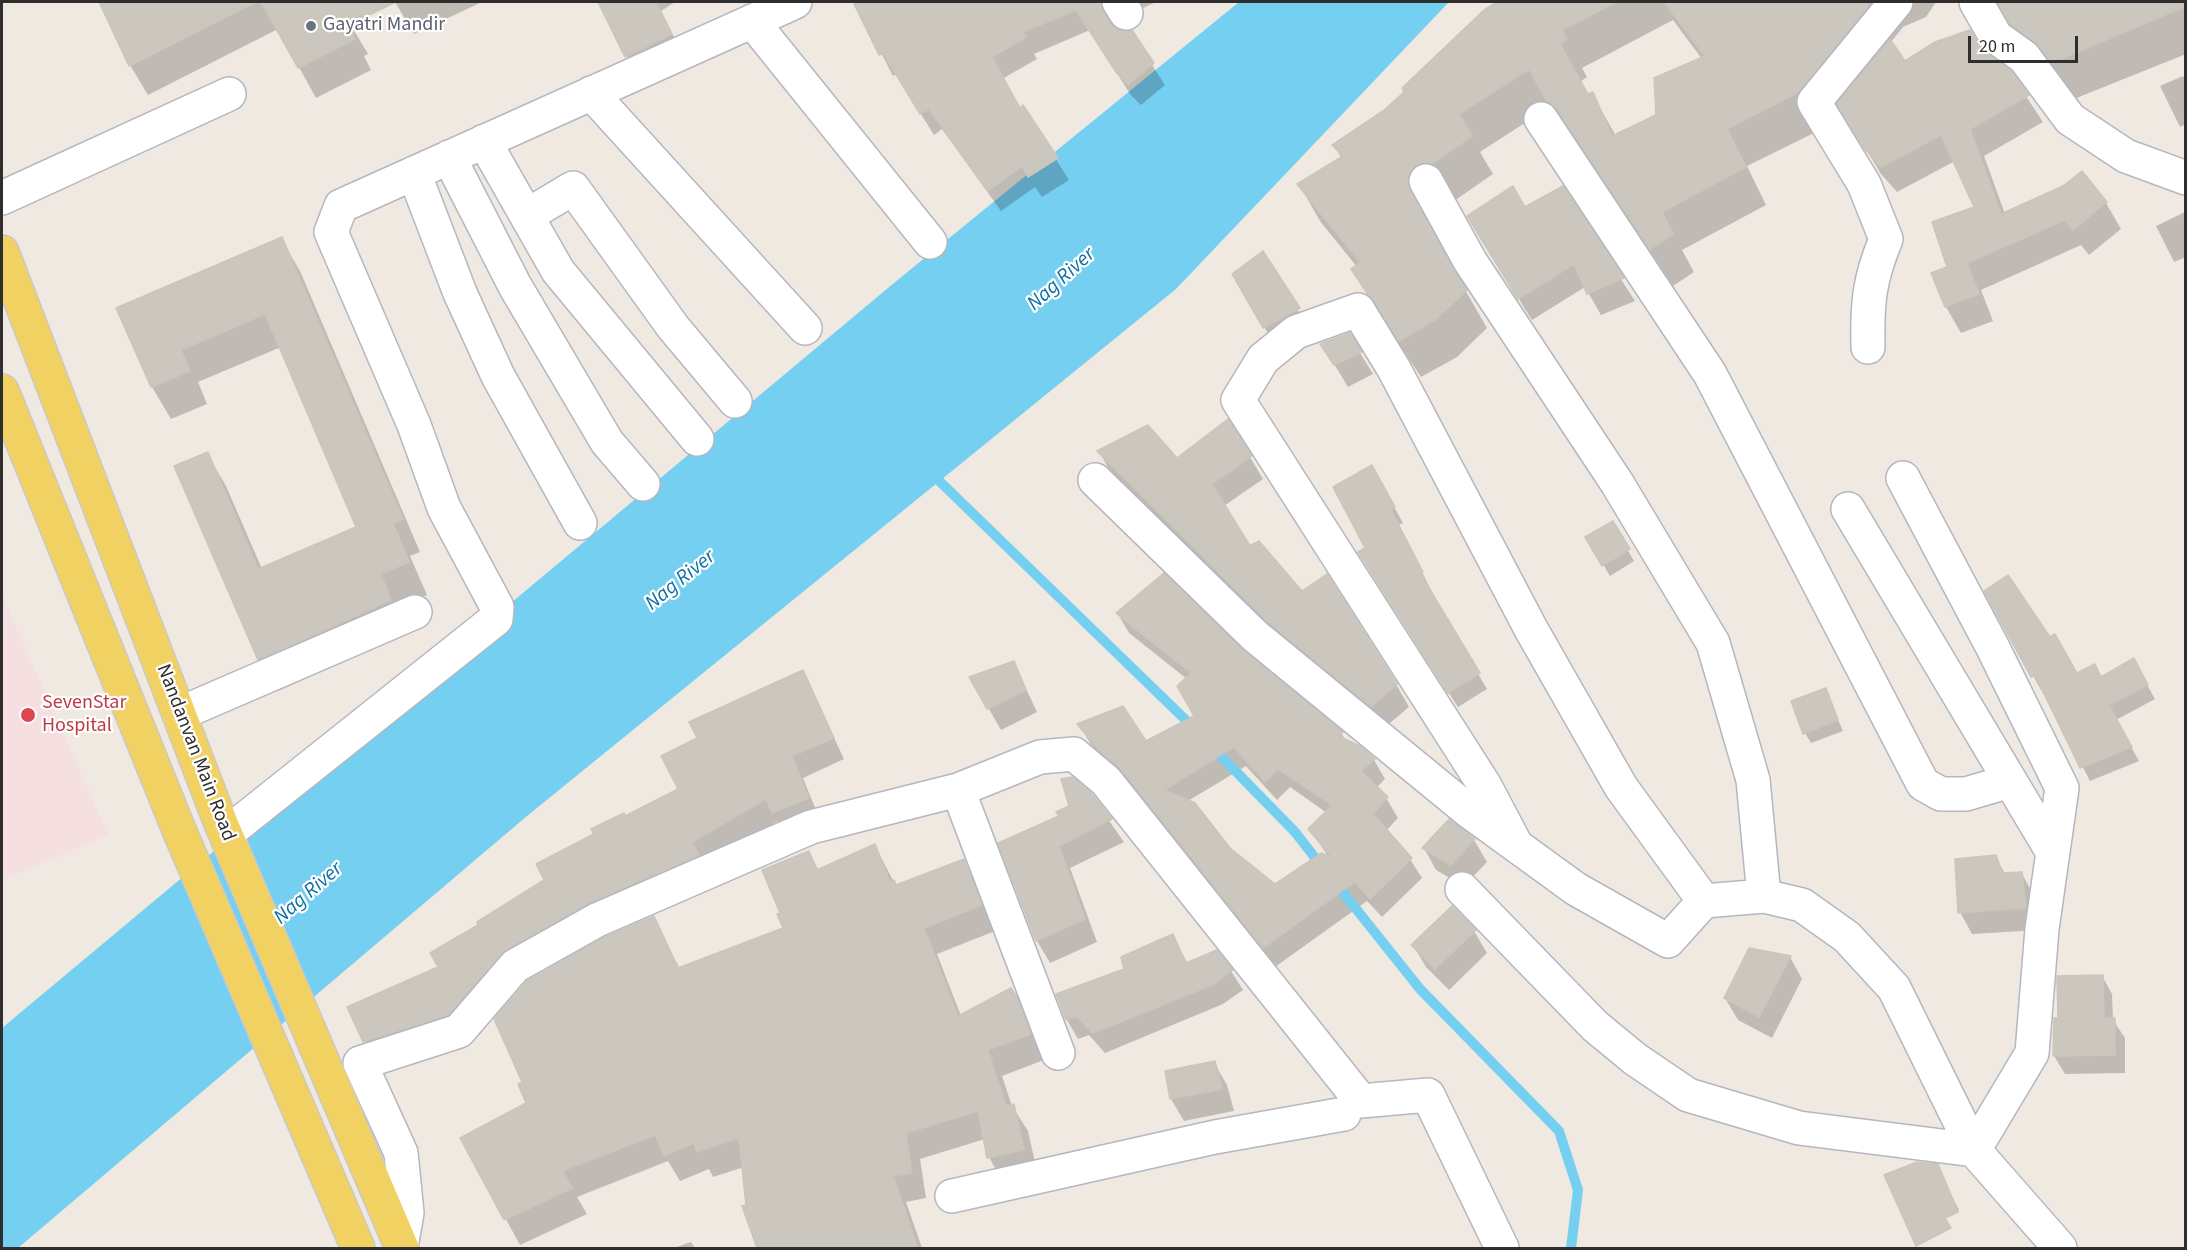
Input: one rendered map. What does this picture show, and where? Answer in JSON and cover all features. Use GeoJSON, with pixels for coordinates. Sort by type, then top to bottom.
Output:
{"type":"FeatureCollection","features":[{"type":"Feature","properties":{"kind":"main road","name":"Nandanvan Main Road"},"geometry":{"type":"LineString","coordinates":[[2,252],[223,827],[402,1248]]}},
{"type":"Feature","properties":{"kind":"main road"},"geometry":{"type":"LineString","coordinates":[[2,391],[179,830],[358,1248]]}},
{"type":"Feature","properties":{"kind":"street"},"geometry":{"type":"LineString","coordinates":[[223,827],[496,619],[497,607],[444,507],[414,425],[331,232],[341,207],[795,2]]}},
{"type":"Feature","properties":{"kind":"street"},"geometry":{"type":"LineString","coordinates":[[1868,347],[1867,302],[1874,268],[1886,239],[1864,184],[1814,102],[1896,2]]}},
{"type":"Feature","properties":{"kind":"street"},"geometry":{"type":"LineString","coordinates":[[1976,2],[1996,37],[2024,57],[2070,119],[2126,156],[2186,178]]}},
{"type":"Feature","properties":{"kind":"street"},"geometry":{"type":"LineString","coordinates":[[752,21],[930,242]]}},
{"type":"Feature","properties":{"kind":"street"},"geometry":{"type":"LineString","coordinates":[[591,93],[805,328]]}},
{"type":"Feature","properties":{"kind":"street"},"geometry":{"type":"LineString","coordinates":[[2,198],[229,94]]}},
{"type":"Feature","properties":{"kind":"street"},"geometry":{"type":"LineString","coordinates":[[1541,119],[1710,374],[1923,784],[1941,794],[1958,794],[2010,782]]}},
{"type":"Feature","properties":{"kind":"street"},"geometry":{"type":"LineString","coordinates":[[484,141],[558,271],[697,439]]}},
{"type":"Feature","properties":{"kind":"street"},"geometry":{"type":"LineString","coordinates":[[449,157],[515,286],[607,442],[643,484]]}},
{"type":"Feature","properties":{"kind":"street"},"geometry":{"type":"LineString","coordinates":[[414,173],[460,293],[498,376],[580,523]]}},
{"type":"Feature","properties":{"kind":"street"},"geometry":{"type":"LineString","coordinates":[[1426,180],[1470,261],[1617,483],[1713,643],[1753,780],[1764,896]]}},
{"type":"Feature","properties":{"kind":"street"},"geometry":{"type":"LineString","coordinates":[[528,216],[573,188],[673,327],[735,401]]}},
{"type":"Feature","properties":{"kind":"street"},"geometry":{"type":"LineString","coordinates":[[1516,845],[1485,786],[1238,400],[1263,359],[1296,332],[1358,310],[1394,369],[1531,628],[1621,787],[1704,901]]}},
{"type":"Feature","properties":{"kind":"street"},"geometry":{"type":"LineString","coordinates":[[1903,478],[1992,646],[2062,788],[2052,851],[2032,1053],[1974,1150]]}},
{"type":"Feature","properties":{"kind":"street"},"geometry":{"type":"LineString","coordinates":[[1095,480],[1255,636],[1470,812],[1576,889],[1668,941],[1704,901],[1764,896],[1802,905],[1847,937],[1894,988],[1974,1150],[2060,1248]]}},
{"type":"Feature","properties":{"kind":"street"},"geometry":{"type":"LineString","coordinates":[[1848,509],[2052,851]]}},
{"type":"Feature","properties":{"kind":"street"},"geometry":{"type":"LineString","coordinates":[[179,714],[415,612]]}},
{"type":"Feature","properties":{"kind":"street"},"geometry":{"type":"LineString","coordinates":[[402,1248],[407,1213],[401,1153],[360,1063],[459,1031],[515,966],[597,920],[811,827],[958,790],[1040,757],[1074,754],[1098,774],[1361,1101],[1428,1095],[1502,1248]]}},
{"type":"Feature","properties":{"kind":"street"},"geometry":{"type":"LineString","coordinates":[[958,790],[1058,1053]]}},
{"type":"Feature","properties":{"kind":"street"},"geometry":{"type":"LineString","coordinates":[[1462,889],[1595,1026],[1635,1059],[1688,1095],[1799,1128],[1974,1150]]}},
{"type":"Feature","properties":{"kind":"street"},"geometry":{"type":"LineString","coordinates":[[952,1197],[1215,1137],[1344,1114]]}},
{"type":"Feature","properties":{"kind":"shaded area","name":"SevenStar Hospital"},"geometry":{"type":"Polygon","coordinates":[[[2,595],[108,835],[2,880],[2,595]]]}},
{"type":"Feature","properties":{"kind":"water","name":"Nag River"},"geometry":{"type":"Polygon","coordinates":[[[1239,2],[1449,2],[1176,289],[527,816],[18,1248],[2,1248],[2,1028],[894,283],[1239,2]]]}},
{"type":"Feature","properties":{"kind":"building"},"geometry":{"type":"Polygon","coordinates":[[[99,2],[256,2],[129,66],[99,2]]]}},
{"type":"Feature","properties":{"kind":"building","name":"Gayatri Mandir"},"geometry":{"type":"Polygon","coordinates":[[[261,2],[396,2],[348,25],[355,39],[298,68],[261,2]]]}},
{"type":"Feature","properties":{"kind":"building"},"geometry":{"type":"Polygon","coordinates":[[[598,2],[656,2],[672,34],[625,57],[598,2]]]}},
{"type":"Feature","properties":{"kind":"building"},"geometry":{"type":"Polygon","coordinates":[[[853,2],[1100,2],[1111,24],[1118,30],[1132,30],[1154,63],[1128,85],[1116,72],[1076,10],[1023,32],[1026,37],[992,57],[1020,108],[1023,105],[1058,158],[1028,177],[1022,166],[988,191],[929,109],[920,114],[883,53],[879,55],[853,2]]]}},
{"type":"Feature","properties":{"kind":"building"},"geometry":{"type":"Polygon","coordinates":[[[1496,2],[1616,2],[1562,30],[1567,39],[1560,44],[1588,94],[1593,92],[1612,136],[1656,115],[1654,78],[1705,56],[1664,2],[1865,2],[1868,6],[1799,92],[1727,129],[1746,167],[1662,212],[1673,234],[1650,249],[1557,109],[1547,102],[1529,69],[1459,114],[1472,136],[1432,164],[1416,165],[1407,181],[1467,290],[1436,319],[1399,341],[1351,269],[1360,262],[1297,184],[1343,156],[1332,145],[1384,110],[1404,92],[1402,88],[1484,10],[1496,2]]]}},
{"type":"Feature","properties":{"kind":"building"},"geometry":{"type":"Polygon","coordinates":[[[1997,2],[2186,2],[2186,6],[2052,63],[2035,42],[2010,24],[1997,2]]]}},
{"type":"Feature","properties":{"kind":"building"},"geometry":{"type":"Polygon","coordinates":[[[1970,30],[1980,47],[2011,71],[2029,95],[1970,129],[2001,214],[2063,186],[2082,171],[2107,202],[2073,230],[2065,220],[1967,263],[1979,294],[1945,307],[1931,273],[1947,267],[1932,222],[1974,207],[1941,135],[1881,167],[1864,148],[1837,104],[1890,39],[1905,61],[1935,42],[1970,30]]]}},
{"type":"Feature","properties":{"kind":"building"},"geometry":{"type":"Polygon","coordinates":[[[1513,186],[1525,207],[1563,186],[1624,278],[1587,294],[1574,264],[1518,299],[1467,216],[1513,186]]]}},
{"type":"Feature","properties":{"kind":"building"},"geometry":{"type":"Polygon","coordinates":[[[282,237],[403,519],[393,523],[409,562],[381,574],[391,600],[258,660],[174,466],[208,452],[258,569],[356,527],[265,314],[181,350],[190,371],[151,387],[116,308],[282,237]]]}},
{"type":"Feature","properties":{"kind":"building"},"geometry":{"type":"Polygon","coordinates":[[[1263,251],[1300,308],[1263,328],[1232,274],[1263,251]]]}},
{"type":"Feature","properties":{"kind":"building"},"geometry":{"type":"Polygon","coordinates":[[[1350,333],[1362,352],[1334,365],[1320,344],[1350,333]]]}},
{"type":"Feature","properties":{"kind":"building"},"geometry":{"type":"Polygon","coordinates":[[[1228,419],[1252,456],[1212,484],[1250,546],[1259,541],[1302,591],[1327,574],[1397,684],[1371,707],[1268,622],[1097,451],[1148,425],[1177,458],[1228,419]]]}},
{"type":"Feature","properties":{"kind":"building"},"geometry":{"type":"Polygon","coordinates":[[[1372,465],[1395,507],[1391,510],[1423,572],[1420,573],[1480,673],[1448,693],[1358,552],[1365,548],[1333,487],[1372,465]]]}},
{"type":"Feature","properties":{"kind":"building"},"geometry":{"type":"Polygon","coordinates":[[[1613,521],[1630,549],[1602,566],[1585,537],[1613,521]]]}},
{"type":"Feature","properties":{"kind":"building"},"geometry":{"type":"Polygon","coordinates":[[[1164,573],[1243,650],[1343,732],[1338,736],[1360,746],[1375,759],[1361,771],[1388,797],[1373,814],[1412,858],[1370,899],[1355,882],[1263,948],[1121,769],[1099,750],[1077,724],[1123,706],[1146,741],[1194,716],[1177,686],[1191,673],[1116,613],[1164,573]],[[1234,747],[1164,790],[1195,803],[1230,848],[1275,884],[1321,853],[1333,858],[1308,829],[1332,805],[1278,769],[1265,782],[1234,747]]]}},
{"type":"Feature","properties":{"kind":"building"},"geometry":{"type":"Polygon","coordinates":[[[2008,575],[2050,637],[2055,634],[2077,673],[2095,664],[2101,677],[2134,658],[2148,685],[2109,705],[2132,747],[2080,768],[2035,675],[2031,677],[1984,591],[2008,575]]]}},
{"type":"Feature","properties":{"kind":"building"},"geometry":{"type":"Polygon","coordinates":[[[1014,661],[1026,690],[987,709],[969,677],[1014,661]]]}},
{"type":"Feature","properties":{"kind":"building"},"geometry":{"type":"Polygon","coordinates":[[[803,670],[834,738],[792,756],[809,798],[772,813],[766,799],[692,842],[699,855],[589,903],[506,950],[448,1015],[363,1042],[347,1007],[438,967],[430,953],[478,925],[477,922],[544,880],[536,864],[594,834],[591,829],[624,813],[625,816],[678,789],[661,756],[697,738],[689,722],[803,670]]]}},
{"type":"Feature","properties":{"kind":"building"},"geometry":{"type":"Polygon","coordinates":[[[1826,688],[1838,720],[1803,734],[1791,701],[1826,688]]]}},
{"type":"Feature","properties":{"kind":"building"},"geometry":{"type":"Polygon","coordinates":[[[1073,777],[1092,794],[1112,819],[1059,846],[1085,919],[1036,941],[998,843],[1059,816],[1056,812],[1069,806],[1061,779],[1073,777]]]}},
{"type":"Feature","properties":{"kind":"building"},"geometry":{"type":"Polygon","coordinates":[[[1449,819],[1475,839],[1451,865],[1422,848],[1449,819]]]}},
{"type":"Feature","properties":{"kind":"building"},"geometry":{"type":"Polygon","coordinates":[[[875,844],[890,882],[894,880],[896,885],[964,859],[982,905],[924,928],[958,1016],[1011,988],[1017,997],[1031,1034],[988,1050],[1006,1106],[1014,1104],[1024,1150],[987,1158],[978,1111],[906,1133],[912,1173],[893,1176],[918,1248],[757,1248],[742,1206],[746,1205],[739,1138],[697,1152],[694,1143],[664,1156],[655,1135],[562,1171],[573,1188],[504,1220],[460,1138],[526,1103],[518,1084],[522,1082],[494,1019],[527,981],[605,937],[654,916],[678,968],[783,928],[777,914],[780,913],[762,870],[809,851],[817,870],[875,844]]]}},
{"type":"Feature","properties":{"kind":"building"},"geometry":{"type":"Polygon","coordinates":[[[1996,855],[2002,873],[2022,872],[2026,908],[1958,913],[1955,859],[1996,855]]]}},
{"type":"Feature","properties":{"kind":"building"},"geometry":{"type":"Polygon","coordinates":[[[1452,906],[1476,930],[1435,969],[1411,945],[1452,906]]]}},
{"type":"Feature","properties":{"kind":"building"},"geometry":{"type":"Polygon","coordinates":[[[1173,934],[1186,963],[1217,950],[1233,970],[1212,985],[1093,1033],[1076,1016],[1066,1020],[1056,994],[1124,969],[1121,957],[1173,934]]]}},
{"type":"Feature","properties":{"kind":"building"},"geometry":{"type":"Polygon","coordinates":[[[1749,948],[1791,956],[1759,1017],[1724,998],[1749,948]]]}},
{"type":"Feature","properties":{"kind":"building"},"geometry":{"type":"Polygon","coordinates":[[[2103,975],[2104,1018],[2115,1018],[2115,1055],[2053,1056],[2054,1018],[2058,1018],[2057,976],[2103,975]]]}},
{"type":"Feature","properties":{"kind":"building"},"geometry":{"type":"Polygon","coordinates":[[[1215,1061],[1222,1089],[1170,1099],[1165,1071],[1215,1061]]]}},
{"type":"Feature","properties":{"kind":"building"},"geometry":{"type":"Polygon","coordinates":[[[1917,1162],[1938,1164],[1958,1212],[1945,1218],[1951,1228],[1916,1246],[1884,1175],[1917,1162]]]}},
{"type":"Feature","properties":{"kind":"waterway"},"geometry":{"type":"LineString","coordinates":[[931,473],[1195,729]]}},
{"type":"Feature","properties":{"kind":"waterway"},"geometry":{"type":"LineString","coordinates":[[1212,747],[1295,832],[1323,868]]}},
{"type":"Feature","properties":{"kind":"waterway"},"geometry":{"type":"LineString","coordinates":[[1333,880],[1420,989],[1559,1131],[1578,1190],[1571,1248]]}},
{"type":"Feature","properties":{"kind":"place","name":"Gayatri Mandir"},"geometry":{"type":"Point","coordinates":[311,26]}},
{"type":"Feature","properties":{"kind":"place","name":"SevenStar Hospital"},"geometry":{"type":"Point","coordinates":[28,715]}}]}
